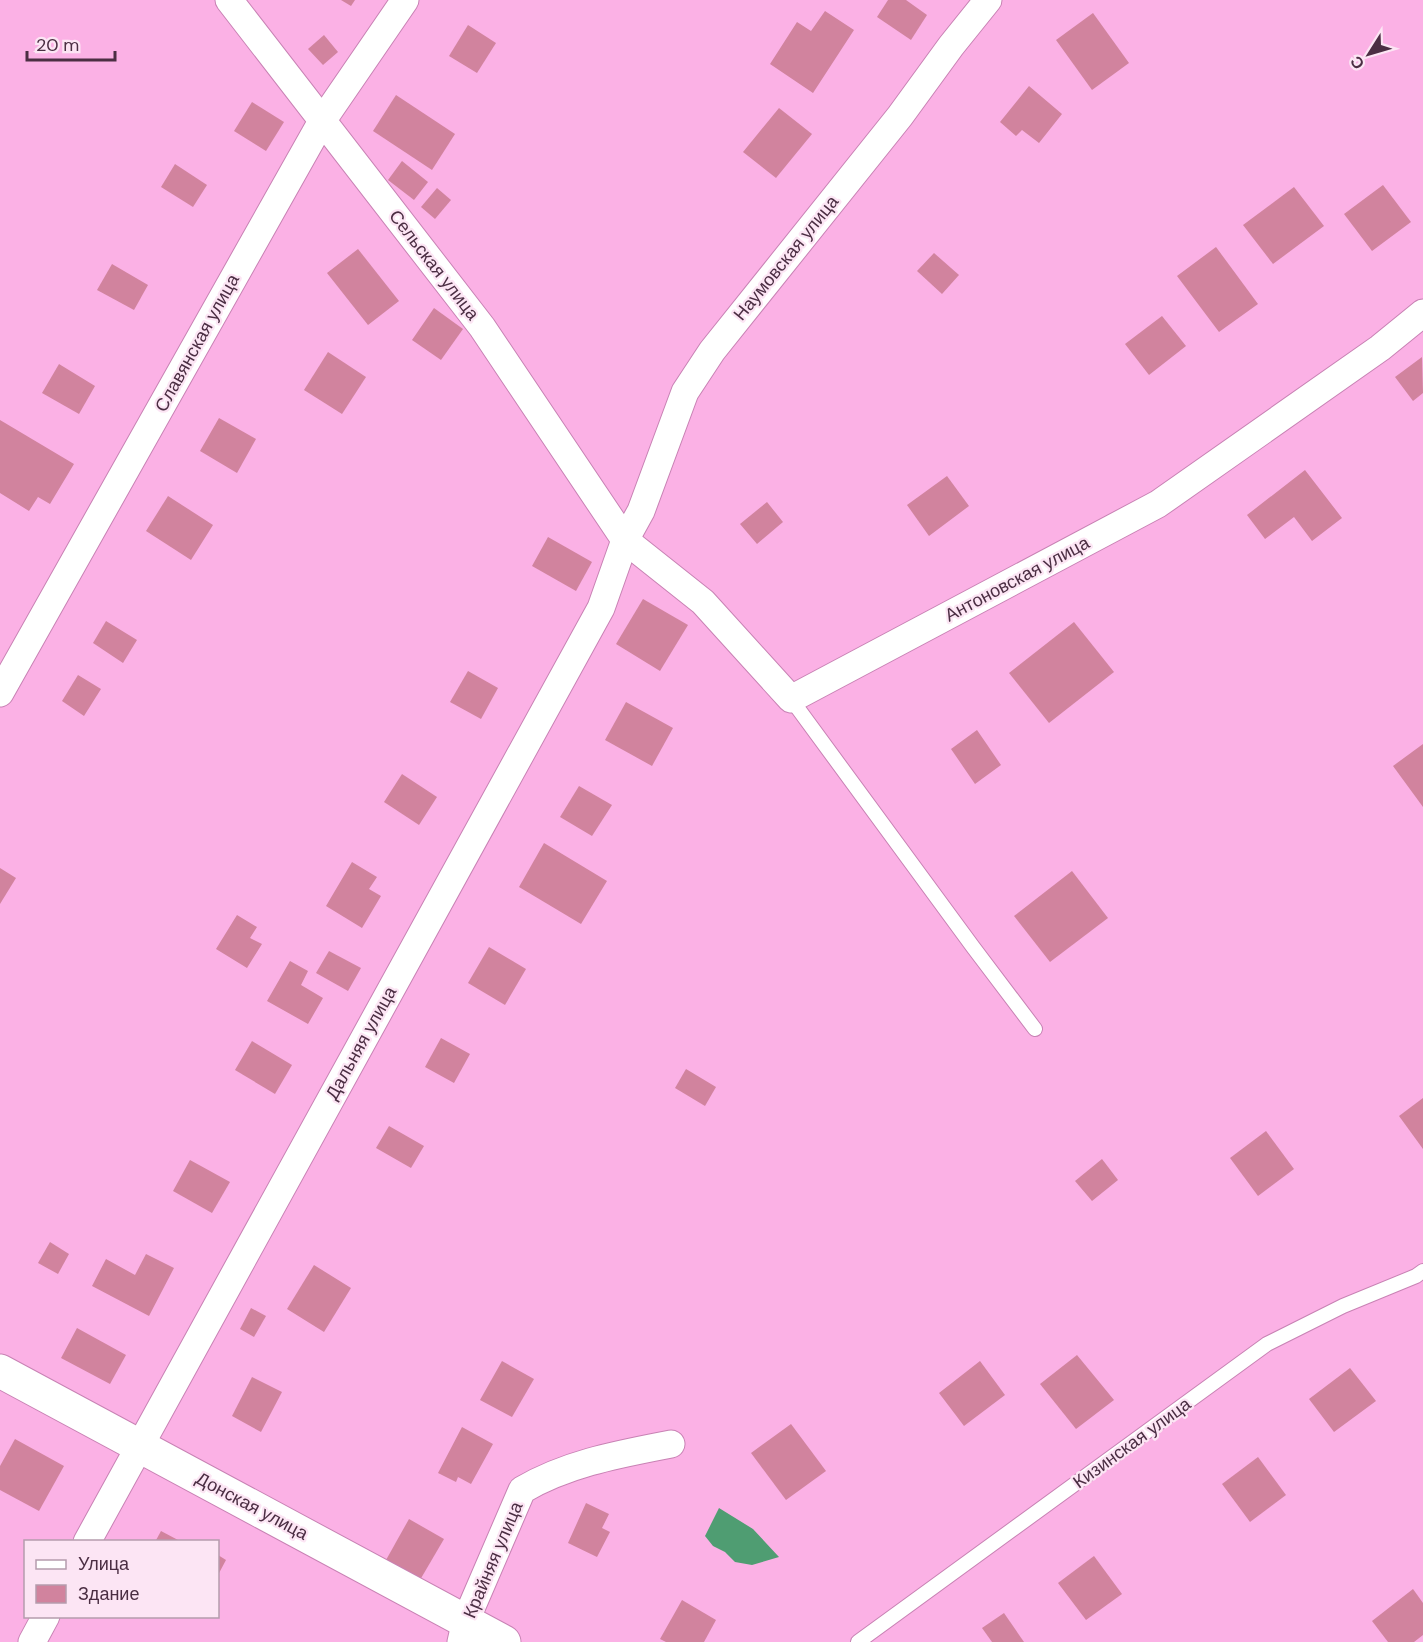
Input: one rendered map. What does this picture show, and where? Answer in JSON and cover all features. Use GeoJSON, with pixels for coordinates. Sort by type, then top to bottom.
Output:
{"type":"FeatureCollection","features":[{"type":"Feature","properties":{"kind":"street","name":"Сельская улица"},"geometry":{"type":"LineString","coordinates":[[229,0],[482,327],[625,540]]}},
{"type":"Feature","properties":{"kind":"street","name":"Славянская улица"},"geometry":{"type":"LineString","coordinates":[[0,693],[322,122],[405,0]]}},
{"type":"Feature","properties":{"kind":"street","name":"Наумовская улица"},"geometry":{"type":"LineString","coordinates":[[625,540],[641,511],[685,392],[712,351],[900,116],[988,0]]}},
{"type":"Feature","properties":{"kind":"street","name":"Антоновская улица"},"geometry":{"type":"LineString","coordinates":[[791,699],[1158,504],[1380,348],[1423,313]]}},
{"type":"Feature","properties":{"kind":"street"},"geometry":{"type":"LineString","coordinates":[[625,540],[703,602],[791,699]]}},
{"type":"Feature","properties":{"kind":"street","name":"Дальняя улица"},"geometry":{"type":"LineString","coordinates":[[88,1540],[601,608],[625,540]]}},
{"type":"Feature","properties":{"kind":"street","name":"Донская улица"},"geometry":{"type":"LineString","coordinates":[[0,1371],[140,1446],[464,1631],[504,1642]]}},
{"type":"Feature","properties":{"kind":"street","name":"Крайняя улица"},"geometry":{"type":"LineString","coordinates":[[464,1631],[522,1490],[541,1479],[594,1460],[671,1444]]}},
{"type":"Feature","properties":{"kind":"street"},"geometry":{"type":"LineString","coordinates":[[32,1642],[45,1618]]}},
{"type":"Feature","properties":{"kind":"lane"},"geometry":{"type":"LineString","coordinates":[[791,699],[1035,1029]]}},
{"type":"Feature","properties":{"kind":"lane","name":"Кизинская улица"},"geometry":{"type":"LineString","coordinates":[[858,1642],[1268,1344],[1343,1306],[1423,1270]]}},
{"type":"Feature","properties":{"kind":"shaded area"},"geometry":{"type":"Polygon","coordinates":[[[719,1508],[753,1529],[779,1557],[752,1565],[735,1562],[725,1552],[713,1546],[705,1536],[719,1508]]]}},
{"type":"Feature","properties":{"kind":"building"},"geometry":{"type":"Polygon","coordinates":[[[341,0],[355,0],[351,6],[341,0]]]}},
{"type":"Feature","properties":{"kind":"building"},"geometry":{"type":"Polygon","coordinates":[[[888,0],[906,0],[927,15],[911,40],[877,17],[888,0]]]}},
{"type":"Feature","properties":{"kind":"building"},"geometry":{"type":"Polygon","coordinates":[[[825,11],[854,30],[813,93],[770,64],[797,22],[811,31],[825,11]]]}},
{"type":"Feature","properties":{"kind":"building"},"geometry":{"type":"Polygon","coordinates":[[[1093,13],[1129,63],[1092,90],[1056,40],[1093,13]]]}},
{"type":"Feature","properties":{"kind":"building"},"geometry":{"type":"Polygon","coordinates":[[[468,25],[496,43],[477,73],[449,56],[468,25]]]}},
{"type":"Feature","properties":{"kind":"building"},"geometry":{"type":"Polygon","coordinates":[[[324,35],[338,52],[323,65],[308,49],[324,35]]]}},
{"type":"Feature","properties":{"kind":"building"},"geometry":{"type":"Polygon","coordinates":[[[1029,86],[1062,114],[1039,143],[1022,130],[1016,136],[1000,122],[1029,86]]]}},
{"type":"Feature","properties":{"kind":"building"},"geometry":{"type":"Polygon","coordinates":[[[396,95],[455,134],[432,170],[373,131],[396,95]]]}},
{"type":"Feature","properties":{"kind":"building"},"geometry":{"type":"Polygon","coordinates":[[[252,102],[284,122],[266,151],[234,131],[252,102]]]}},
{"type":"Feature","properties":{"kind":"building"},"geometry":{"type":"Polygon","coordinates":[[[779,108],[812,134],[776,178],[743,152],[779,108]]]}},
{"type":"Feature","properties":{"kind":"building"},"geometry":{"type":"Polygon","coordinates":[[[402,161],[428,182],[414,200],[388,180],[402,161]]]}},
{"type":"Feature","properties":{"kind":"building"},"geometry":{"type":"Polygon","coordinates":[[[175,164],[207,185],[193,207],[161,187],[175,164]]]}},
{"type":"Feature","properties":{"kind":"building"},"geometry":{"type":"Polygon","coordinates":[[[1383,185],[1411,222],[1372,251],[1344,214],[1383,185]]]}},
{"type":"Feature","properties":{"kind":"building"},"geometry":{"type":"Polygon","coordinates":[[[1294,187],[1324,226],[1273,264],[1243,225],[1294,187]]]}},
{"type":"Feature","properties":{"kind":"building"},"geometry":{"type":"Polygon","coordinates":[[[437,188],[451,200],[435,219],[421,207],[437,188]]]}},
{"type":"Feature","properties":{"kind":"building"},"geometry":{"type":"Polygon","coordinates":[[[1216,247],[1258,304],[1219,332],[1177,276],[1216,247]]]}},
{"type":"Feature","properties":{"kind":"building"},"geometry":{"type":"Polygon","coordinates":[[[358,249],[399,301],[368,325],[327,273],[358,249]]]}},
{"type":"Feature","properties":{"kind":"building"},"geometry":{"type":"Polygon","coordinates":[[[934,253],[959,275],[942,294],[917,271],[934,253]]]}},
{"type":"Feature","properties":{"kind":"building"},"geometry":{"type":"Polygon","coordinates":[[[112,264],[148,285],[134,310],[97,290],[112,264]]]}},
{"type":"Feature","properties":{"kind":"building"},"geometry":{"type":"Polygon","coordinates":[[[434,308],[463,329],[441,360],[412,340],[434,308]]]}},
{"type":"Feature","properties":{"kind":"building"},"geometry":{"type":"Polygon","coordinates":[[[1162,316],[1186,346],[1149,375],[1125,344],[1162,316]]]}},
{"type":"Feature","properties":{"kind":"building"},"geometry":{"type":"Polygon","coordinates":[[[328,352],[366,377],[342,414],[304,390],[328,352]]]}},
{"type":"Feature","properties":{"kind":"building"},"geometry":{"type":"Polygon","coordinates":[[[1422,357],[1423,393],[1413,401],[1395,377],[1422,357]]]}},
{"type":"Feature","properties":{"kind":"building"},"geometry":{"type":"Polygon","coordinates":[[[59,364],[95,386],[79,414],[42,393],[59,364]]]}},
{"type":"Feature","properties":{"kind":"building"},"geometry":{"type":"Polygon","coordinates":[[[219,418],[256,439],[237,473],[200,451],[219,418]]]}},
{"type":"Feature","properties":{"kind":"building"},"geometry":{"type":"Polygon","coordinates":[[[0,420],[74,464],[50,504],[38,497],[29,511],[0,493],[0,420]]]}},
{"type":"Feature","properties":{"kind":"building"},"geometry":{"type":"Polygon","coordinates":[[[1305,470],[1342,518],[1312,541],[1294,517],[1265,539],[1247,515],[1305,470]]]}},
{"type":"Feature","properties":{"kind":"building"},"geometry":{"type":"Polygon","coordinates":[[[947,476],[969,506],[929,536],[907,505],[947,476]]]}},
{"type":"Feature","properties":{"kind":"building"},"geometry":{"type":"Polygon","coordinates":[[[168,496],[213,525],[191,560],[146,531],[168,496]]]}},
{"type":"Feature","properties":{"kind":"building"},"geometry":{"type":"Polygon","coordinates":[[[767,502],[783,522],[757,544],[740,524],[767,502]]]}},
{"type":"Feature","properties":{"kind":"building"},"geometry":{"type":"Polygon","coordinates":[[[548,537],[592,562],[576,591],[532,566],[548,537]]]}},
{"type":"Feature","properties":{"kind":"building"},"geometry":{"type":"Polygon","coordinates":[[[643,599],[688,625],[660,671],[616,644],[643,599]]]}},
{"type":"Feature","properties":{"kind":"building"},"geometry":{"type":"Polygon","coordinates":[[[106,621],[137,640],[123,663],[93,643],[106,621]]]}},
{"type":"Feature","properties":{"kind":"building"},"geometry":{"type":"Polygon","coordinates":[[[1074,622],[1114,672],[1049,723],[1009,673],[1074,622]]]}},
{"type":"Feature","properties":{"kind":"building"},"geometry":{"type":"Polygon","coordinates":[[[468,671],[498,688],[481,719],[450,702],[468,671]]]}},
{"type":"Feature","properties":{"kind":"building"},"geometry":{"type":"Polygon","coordinates":[[[78,675],[101,689],[84,716],[62,701],[78,675]]]}},
{"type":"Feature","properties":{"kind":"building"},"geometry":{"type":"Polygon","coordinates":[[[626,702],[673,728],[652,766],[605,740],[626,702]]]}},
{"type":"Feature","properties":{"kind":"building"},"geometry":{"type":"Polygon","coordinates":[[[977,730],[1001,765],[975,784],[951,749],[977,730]]]}},
{"type":"Feature","properties":{"kind":"building"},"geometry":{"type":"Polygon","coordinates":[[[1423,744],[1423,807],[1393,766],[1423,744]]]}},
{"type":"Feature","properties":{"kind":"building"},"geometry":{"type":"Polygon","coordinates":[[[402,774],[437,797],[419,825],[384,802],[402,774]]]}},
{"type":"Feature","properties":{"kind":"building"},"geometry":{"type":"Polygon","coordinates":[[[579,786],[612,805],[592,836],[560,817],[579,786]]]}},
{"type":"Feature","properties":{"kind":"building"},"geometry":{"type":"Polygon","coordinates":[[[544,843],[607,881],[581,924],[519,887],[544,843]]]}},
{"type":"Feature","properties":{"kind":"building"},"geometry":{"type":"Polygon","coordinates":[[[352,862],[377,877],[369,889],[381,896],[362,928],[326,906],[352,862]]]}},
{"type":"Feature","properties":{"kind":"building"},"geometry":{"type":"Polygon","coordinates":[[[0,868],[16,878],[0,904],[0,868]]]}},
{"type":"Feature","properties":{"kind":"building"},"geometry":{"type":"Polygon","coordinates":[[[1072,871],[1108,918],[1050,962],[1014,916],[1072,871]]]}},
{"type":"Feature","properties":{"kind":"building"},"geometry":{"type":"Polygon","coordinates":[[[237,915],[257,927],[250,938],[262,944],[247,968],[216,949],[237,915]]]}},
{"type":"Feature","properties":{"kind":"building"},"geometry":{"type":"Polygon","coordinates":[[[489,947],[526,969],[505,1005],[468,983],[489,947]]]}},
{"type":"Feature","properties":{"kind":"building"},"geometry":{"type":"Polygon","coordinates":[[[329,951],[361,968],[348,991],[316,973],[329,951]]]}},
{"type":"Feature","properties":{"kind":"building"},"geometry":{"type":"Polygon","coordinates":[[[290,961],[308,971],[301,985],[323,998],[308,1024],[267,1001],[290,961]]]}},
{"type":"Feature","properties":{"kind":"building"},"geometry":{"type":"Polygon","coordinates":[[[441,1038],[470,1054],[454,1083],[425,1067],[441,1038]]]}},
{"type":"Feature","properties":{"kind":"building"},"geometry":{"type":"Polygon","coordinates":[[[252,1041],[292,1065],[275,1094],[235,1070],[252,1041]]]}},
{"type":"Feature","properties":{"kind":"building"},"geometry":{"type":"Polygon","coordinates":[[[686,1069],[716,1087],[705,1106],[675,1088],[686,1069]]]}},
{"type":"Feature","properties":{"kind":"building"},"geometry":{"type":"Polygon","coordinates":[[[1423,1098],[1423,1149],[1399,1116],[1423,1098]]]}},
{"type":"Feature","properties":{"kind":"building"},"geometry":{"type":"Polygon","coordinates":[[[389,1126],[424,1146],[411,1168],[376,1148],[389,1126]]]}},
{"type":"Feature","properties":{"kind":"building"},"geometry":{"type":"Polygon","coordinates":[[[1266,1131],[1294,1169],[1258,1196],[1230,1158],[1266,1131]]]}},
{"type":"Feature","properties":{"kind":"building"},"geometry":{"type":"Polygon","coordinates":[[[1102,1159],[1118,1180],[1092,1201],[1075,1181],[1102,1159]]]}},
{"type":"Feature","properties":{"kind":"building"},"geometry":{"type":"Polygon","coordinates":[[[190,1160],[230,1182],[212,1213],[173,1191],[190,1160]]]}},
{"type":"Feature","properties":{"kind":"building"},"geometry":{"type":"Polygon","coordinates":[[[50,1242],[69,1254],[58,1274],[38,1263],[50,1242]]]}},
{"type":"Feature","properties":{"kind":"building"},"geometry":{"type":"Polygon","coordinates":[[[146,1254],[174,1268],[149,1316],[92,1286],[106,1259],[135,1275],[146,1254]]]}},
{"type":"Feature","properties":{"kind":"building"},"geometry":{"type":"Polygon","coordinates":[[[314,1265],[351,1288],[324,1332],[287,1309],[314,1265]]]}},
{"type":"Feature","properties":{"kind":"building"},"geometry":{"type":"Polygon","coordinates":[[[251,1308],[266,1316],[254,1337],[240,1329],[251,1308]]]}},
{"type":"Feature","properties":{"kind":"building"},"geometry":{"type":"Polygon","coordinates":[[[77,1328],[126,1355],[110,1384],[61,1358],[77,1328]]]}},
{"type":"Feature","properties":{"kind":"building"},"geometry":{"type":"Polygon","coordinates":[[[1077,1355],[1114,1400],[1076,1429],[1040,1384],[1077,1355]]]}},
{"type":"Feature","properties":{"kind":"building"},"geometry":{"type":"Polygon","coordinates":[[[502,1361],[534,1379],[512,1417],[480,1400],[502,1361]]]}},
{"type":"Feature","properties":{"kind":"building"},"geometry":{"type":"Polygon","coordinates":[[[980,1361],[1005,1395],[964,1426],[939,1393],[980,1361]]]}},
{"type":"Feature","properties":{"kind":"building"},"geometry":{"type":"Polygon","coordinates":[[[1350,1368],[1376,1401],[1334,1432],[1309,1399],[1350,1368]]]}},
{"type":"Feature","properties":{"kind":"building"},"geometry":{"type":"Polygon","coordinates":[[[252,1377],[282,1392],[261,1432],[232,1416],[252,1377]]]}},
{"type":"Feature","properties":{"kind":"building"},"geometry":{"type":"Polygon","coordinates":[[[791,1424],[826,1471],[786,1500],[751,1453],[791,1424]]]}},
{"type":"Feature","properties":{"kind":"building"},"geometry":{"type":"Polygon","coordinates":[[[462,1427],[493,1444],[471,1484],[458,1477],[456,1482],[438,1473],[462,1427]]]}},
{"type":"Feature","properties":{"kind":"building"},"geometry":{"type":"Polygon","coordinates":[[[15,1439],[64,1466],[39,1511],[0,1490],[0,1466],[15,1439]]]}},
{"type":"Feature","properties":{"kind":"building"},"geometry":{"type":"Polygon","coordinates":[[[1258,1457],[1286,1495],[1250,1522],[1222,1484],[1258,1457]]]}},
{"type":"Feature","properties":{"kind":"building"},"geometry":{"type":"Polygon","coordinates":[[[586,1503],[609,1514],[602,1528],[610,1532],[597,1557],[568,1543],[586,1503]]]}},
{"type":"Feature","properties":{"kind":"building"},"geometry":{"type":"Polygon","coordinates":[[[409,1519],[444,1539],[420,1580],[386,1560],[409,1519]]]}},
{"type":"Feature","properties":{"kind":"building"},"geometry":{"type":"Polygon","coordinates":[[[161,1531],[178,1540],[156,1540],[161,1531]]]}},
{"type":"Feature","properties":{"kind":"building"},"geometry":{"type":"Polygon","coordinates":[[[219,1556],[226,1560],[219,1573],[219,1556]]]}},
{"type":"Feature","properties":{"kind":"building"},"geometry":{"type":"Polygon","coordinates":[[[1094,1556],[1122,1594],[1086,1620],[1058,1583],[1094,1556]]]}},
{"type":"Feature","properties":{"kind":"building"},"geometry":{"type":"Polygon","coordinates":[[[1413,1589],[1423,1603],[1423,1635],[1414,1642],[1388,1642],[1372,1621],[1413,1589]]]}},
{"type":"Feature","properties":{"kind":"building"},"geometry":{"type":"Polygon","coordinates":[[[682,1600],[716,1620],[704,1642],[666,1642],[660,1639],[682,1600]]]}},
{"type":"Feature","properties":{"kind":"building"},"geometry":{"type":"Polygon","coordinates":[[[1004,1613],[1024,1642],[992,1642],[982,1628],[1004,1613]]]}}]}
